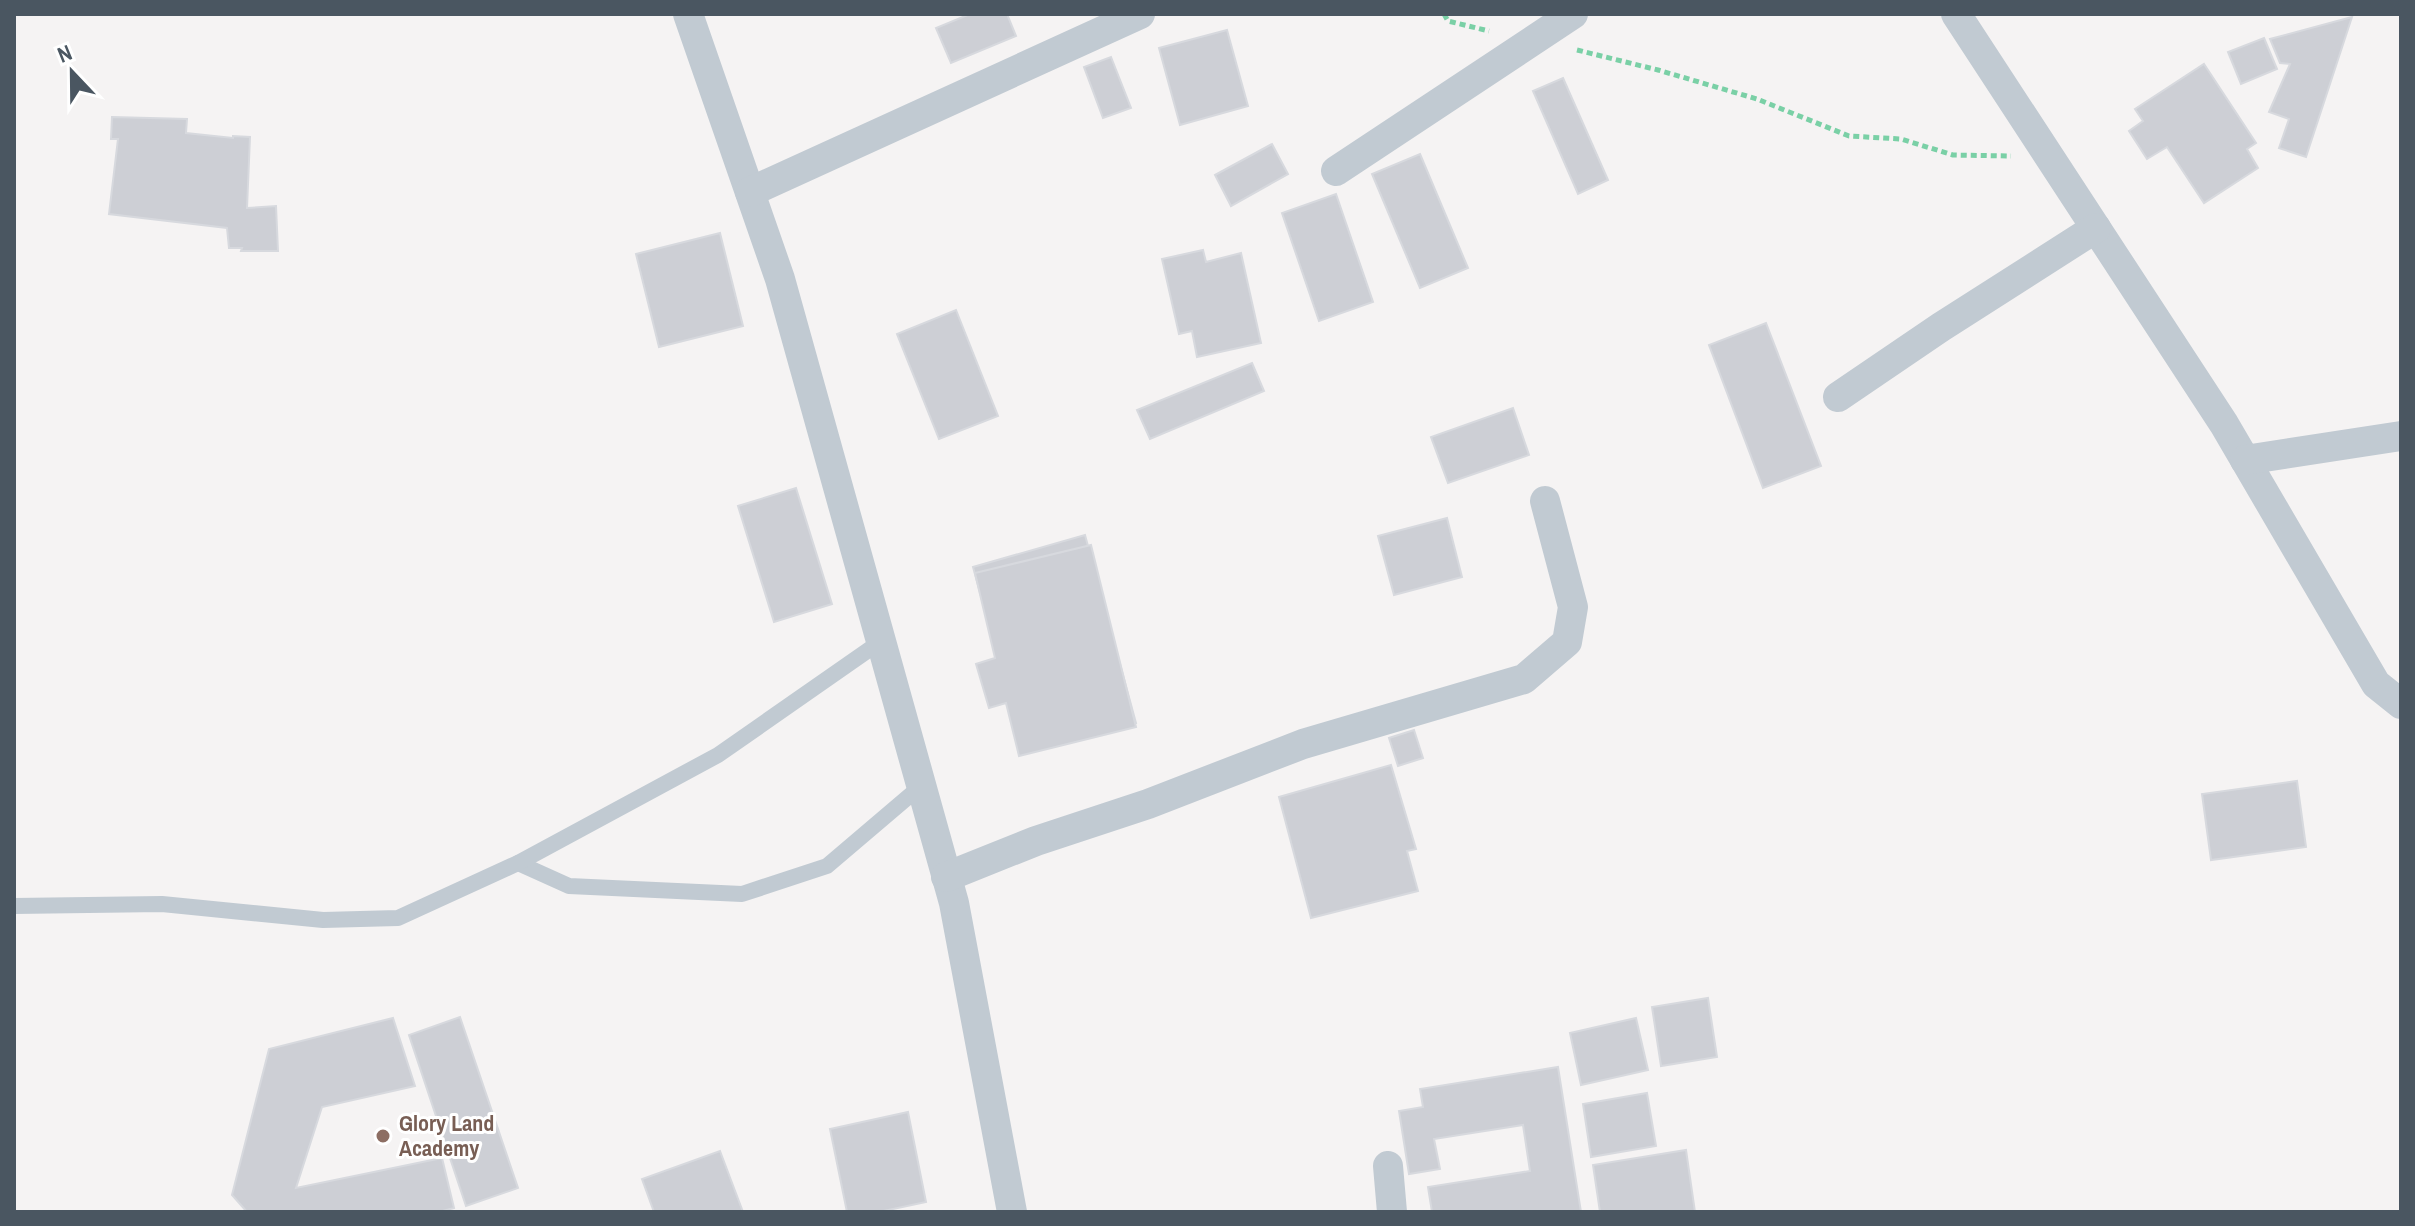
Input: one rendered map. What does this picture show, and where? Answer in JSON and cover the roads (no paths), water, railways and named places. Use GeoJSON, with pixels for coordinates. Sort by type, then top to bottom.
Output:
{"type":"FeatureCollection","features":[{"type":"Feature","properties":{"kind":"street"},"geometry":{"type":"LineString","coordinates":[[688,14],[780,279],[954,903],[1013,1211]]}},
{"type":"Feature","properties":{"kind":"street"},"geometry":{"type":"LineString","coordinates":[[750,192],[1140,14]]}},
{"type":"Feature","properties":{"kind":"street"},"geometry":{"type":"LineString","coordinates":[[1336,171],[1573,14]]}},
{"type":"Feature","properties":{"kind":"street"},"geometry":{"type":"LineString","coordinates":[[1956,14],[2224,424],[2376,684],[2401,704]]}},
{"type":"Feature","properties":{"kind":"street"},"geometry":{"type":"LineString","coordinates":[[1838,397],[2096,228]]}},
{"type":"Feature","properties":{"kind":"street"},"geometry":{"type":"LineString","coordinates":[[2245,460],[2401,436]]}},
{"type":"Feature","properties":{"kind":"street"},"geometry":{"type":"LineString","coordinates":[[946,877],[1303,744],[1524,679],[1567,642],[1573,607],[1545,501]]}},
{"type":"Feature","properties":{"kind":"street"},"geometry":{"type":"LineString","coordinates":[[1388,1166],[1392,1212]]}},
{"type":"Feature","properties":{"kind":"lane"},"geometry":{"type":"LineString","coordinates":[[14,906],[162,904],[323,920],[398,918],[518,863],[718,755],[880,642]]}},
{"type":"Feature","properties":{"kind":"lane"},"geometry":{"type":"LineString","coordinates":[[518,863],[569,886],[742,894],[827,866],[921,786]]}},
{"type":"Feature","properties":{"kind":"place","name":"Glory Land Academy"},"geometry":{"type":"Point","coordinates":[383,1136]}}]}
